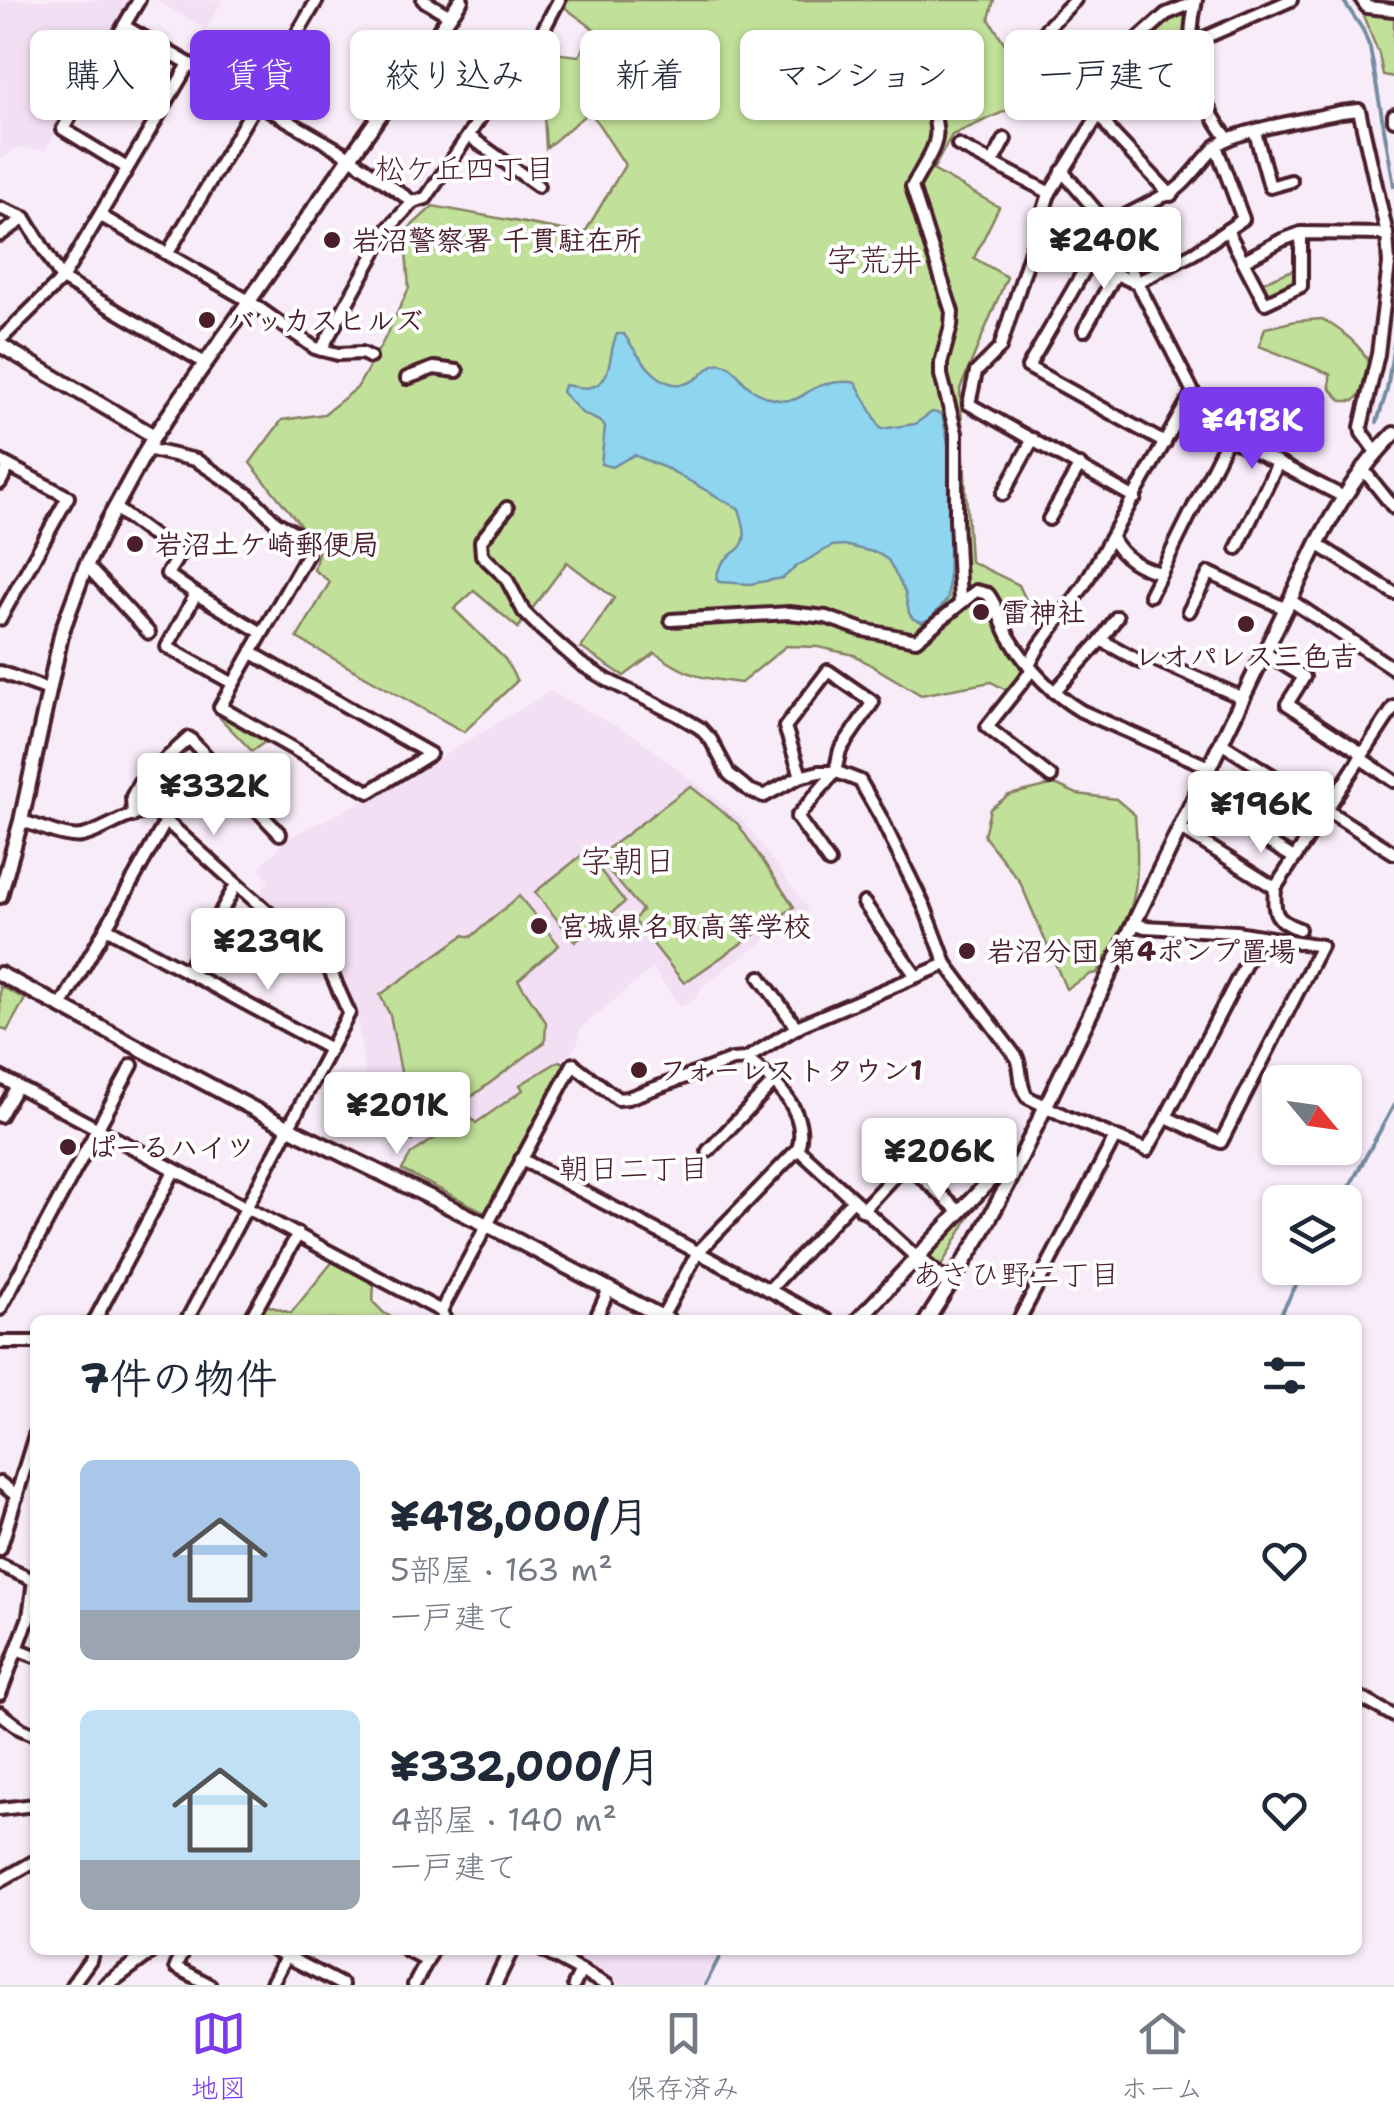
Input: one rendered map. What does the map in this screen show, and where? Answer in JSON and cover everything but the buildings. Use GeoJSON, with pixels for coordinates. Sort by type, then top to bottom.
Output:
{"type":"FeatureCollection","features":[{"type":"Feature","properties":{"kind":"street"},"geometry":{"type":"LineString","coordinates":[[127,168],[63,129],[139,0]]}},
{"type":"Feature","properties":{"kind":"street"},"geometry":{"type":"LineString","coordinates":[[300,30],[318,0]]}},
{"type":"Feature","properties":{"kind":"street"},"geometry":{"type":"LineString","coordinates":[[423,0],[450,16]]}},
{"type":"Feature","properties":{"kind":"street"},"geometry":{"type":"LineString","coordinates":[[440,30],[461,0]]}},
{"type":"Feature","properties":{"kind":"street"},"geometry":{"type":"LineString","coordinates":[[321,350],[388,228],[412,202],[426,198],[538,40],[559,0]]}},
{"type":"Feature","properties":{"kind":"street"},"geometry":{"type":"LineString","coordinates":[[1047,30],[1075,0]]}},
{"type":"Feature","properties":{"kind":"street"},"geometry":{"type":"LineString","coordinates":[[1214,34],[1291,0]]}},
{"type":"Feature","properties":{"kind":"street"},"geometry":{"type":"LineString","coordinates":[[1362,0],[1368,8],[1394,10]]}},
{"type":"Feature","properties":{"kind":"street"},"geometry":{"type":"LineString","coordinates":[[1148,30],[1166,14],[1196,1]]}},
{"type":"Feature","properties":{"kind":"street"},"geometry":{"type":"LineString","coordinates":[[1192,30],[1196,1]]}},
{"type":"Feature","properties":{"kind":"street"},"geometry":{"type":"LineString","coordinates":[[124,26],[190,64],[62,280],[0,342],[150,443],[196,460],[250,496],[276,522],[303,537],[307,555],[220,707],[368,792],[430,754],[252,653]]}},
{"type":"Feature","properties":{"kind":"street"},"geometry":{"type":"LineString","coordinates":[[1108,225],[1170,195],[1228,138],[1360,110],[1388,234],[1389,264],[1378,354],[1362,427],[1376,452]]}},
{"type":"Feature","properties":{"kind":"street"},"geometry":{"type":"LineString","coordinates":[[1214,119],[1228,138]]}},
{"type":"Feature","properties":{"kind":"street"},"geometry":{"type":"LineString","coordinates":[[168,253],[247,120]]}},
{"type":"Feature","properties":{"kind":"street"},"geometry":{"type":"LineString","coordinates":[[288,120],[412,202]]}},
{"type":"Feature","properties":{"kind":"street"},"geometry":{"type":"LineString","coordinates":[[0,896],[62,631],[86,565],[150,443],[376,120]]}},
{"type":"Feature","properties":{"kind":"street"},"geometry":{"type":"LineString","coordinates":[[935,120],[938,131],[934,151],[912,188],[952,312],[941,375],[956,433],[960,603]]}},
{"type":"Feature","properties":{"kind":"street"},"geometry":{"type":"LineString","coordinates":[[1094,120],[1050,193],[1000,348],[976,372],[970,404],[1135,498]]}},
{"type":"Feature","properties":{"kind":"street"},"geometry":{"type":"LineString","coordinates":[[1102,120],[1170,195]]}},
{"type":"Feature","properties":{"kind":"street"},"geometry":{"type":"LineString","coordinates":[[1254,132],[1270,187],[1291,182]]}},
{"type":"Feature","properties":{"kind":"street"},"geometry":{"type":"LineString","coordinates":[[469,136],[538,186]]}},
{"type":"Feature","properties":{"kind":"street"},"geometry":{"type":"LineString","coordinates":[[992,163],[1005,139]]}},
{"type":"Feature","properties":{"kind":"street"},"geometry":{"type":"LineString","coordinates":[[958,146],[1050,193]]}},
{"type":"Feature","properties":{"kind":"street"},"geometry":{"type":"LineString","coordinates":[[1166,443],[1028,367],[1089,262],[1136,283],[1194,253],[1243,219],[1216,146]]}},
{"type":"Feature","properties":{"kind":"street"},"geometry":{"type":"LineString","coordinates":[[1051,777],[987,727],[1083,587],[1193,392],[1108,225],[1062,171]]}},
{"type":"Feature","properties":{"kind":"street"},"geometry":{"type":"LineString","coordinates":[[0,208],[25,218],[62,280],[204,363]]}},
{"type":"Feature","properties":{"kind":"street"},"geometry":{"type":"LineString","coordinates":[[101,216],[249,300],[321,350],[370,357]]}},
{"type":"Feature","properties":{"kind":"street"},"geometry":{"type":"LineString","coordinates":[[0,235],[25,218]]}},
{"type":"Feature","properties":{"kind":"street"},"geometry":{"type":"LineString","coordinates":[[1227,230],[1265,302],[1301,286],[1300,233]]}},
{"type":"Feature","properties":{"kind":"street"},"geometry":{"type":"LineString","coordinates":[[1243,261],[1300,233],[1388,234]]}},
{"type":"Feature","properties":{"kind":"street"},"geometry":{"type":"LineString","coordinates":[[1084,330],[1116,275]]}},
{"type":"Feature","properties":{"kind":"street"},"geometry":{"type":"LineString","coordinates":[[407,378],[434,368],[457,371]]}},
{"type":"Feature","properties":{"kind":"street"},"geometry":{"type":"LineString","coordinates":[[1182,414],[1342,496]]}},
{"type":"Feature","properties":{"kind":"street"},"geometry":{"type":"LineString","coordinates":[[930,1315],[995,1208],[1316,544],[1342,496],[1394,434]]}},
{"type":"Feature","properties":{"kind":"street"},"geometry":{"type":"LineString","coordinates":[[1150,595],[1228,438]]}},
{"type":"Feature","properties":{"kind":"street"},"geometry":{"type":"LineString","coordinates":[[1003,494],[1033,439]]}},
{"type":"Feature","properties":{"kind":"street"},"geometry":{"type":"LineString","coordinates":[[1236,548],[1278,462]]}},
{"type":"Feature","properties":{"kind":"street"},"geometry":{"type":"LineString","coordinates":[[0,483],[5,464],[68,497],[0,619]]}},
{"type":"Feature","properties":{"kind":"street"},"geometry":{"type":"LineString","coordinates":[[1049,520],[1080,465]]}},
{"type":"Feature","properties":{"kind":"street"},"geometry":{"type":"LineString","coordinates":[[1362,468],[1394,508]]}},
{"type":"Feature","properties":{"kind":"street"},"geometry":{"type":"LineString","coordinates":[[115,508],[179,556],[167,574],[262,632]]}},
{"type":"Feature","properties":{"kind":"street"},"geometry":{"type":"LineString","coordinates":[[507,508],[481,541],[482,555],[506,578],[524,612],[580,664],[700,728],[712,740],[728,774],[749,790],[764,796],[801,776],[819,772],[835,772],[860,781],[925,908],[946,964],[1016,1058],[1025,1094],[1045,1106],[1146,1150],[1260,936]]}},
{"type":"Feature","properties":{"kind":"street"},"geometry":{"type":"LineString","coordinates":[[1112,538],[1118,550],[1134,563],[1160,574]]}},
{"type":"Feature","properties":{"kind":"street"},"geometry":{"type":"LineString","coordinates":[[1316,544],[1394,594]]}},
{"type":"Feature","properties":{"kind":"street"},"geometry":{"type":"LineString","coordinates":[[86,565],[149,633]]}},
{"type":"Feature","properties":{"kind":"street"},"geometry":{"type":"LineString","coordinates":[[1189,611],[1209,574],[1288,604],[1394,669]]}},
{"type":"Feature","properties":{"kind":"street"},"geometry":{"type":"LineString","coordinates":[[671,620],[789,613],[916,640],[976,591],[988,594],[1008,634],[1031,668],[1054,692],[1080,712],[1209,767]]}},
{"type":"Feature","properties":{"kind":"street"},"geometry":{"type":"LineString","coordinates":[[196,594],[167,647],[232,682]]}},
{"type":"Feature","properties":{"kind":"street"},"geometry":{"type":"LineString","coordinates":[[1054,692],[1117,617]]}},
{"type":"Feature","properties":{"kind":"street"},"geometry":{"type":"LineString","coordinates":[[1101,640],[1141,662]]}},
{"type":"Feature","properties":{"kind":"street"},"geometry":{"type":"LineString","coordinates":[[1265,654],[1304,677],[1286,704],[1394,781]]}},
{"type":"Feature","properties":{"kind":"street"},"geometry":{"type":"LineString","coordinates":[[1158,660],[1243,698]]}},
{"type":"Feature","properties":{"kind":"street"},"geometry":{"type":"LineString","coordinates":[[0,672],[49,690]]}},
{"type":"Feature","properties":{"kind":"street"},"geometry":{"type":"LineString","coordinates":[[801,776],[785,728],[828,672],[872,702],[840,750],[835,772],[797,817],[829,862]]}},
{"type":"Feature","properties":{"kind":"street"},"geometry":{"type":"LineString","coordinates":[[1299,930],[1278,918],[1274,909],[1275,888],[1394,706]]}},
{"type":"Feature","properties":{"kind":"street"},"geometry":{"type":"LineString","coordinates":[[133,816],[132,797],[139,783],[189,738],[280,834]]}},
{"type":"Feature","properties":{"kind":"street"},"geometry":{"type":"LineString","coordinates":[[1221,743],[1394,853]]}},
{"type":"Feature","properties":{"kind":"street"},"geometry":{"type":"LineString","coordinates":[[1194,798],[1294,858]]}},
{"type":"Feature","properties":{"kind":"street"},"geometry":{"type":"LineString","coordinates":[[20,821],[81,836],[133,816],[158,814],[328,966],[349,1013],[190,1315]]}},
{"type":"Feature","properties":{"kind":"street"},"geometry":{"type":"LineString","coordinates":[[61,1006],[166,821]]}},
{"type":"Feature","properties":{"kind":"street"},"geometry":{"type":"LineString","coordinates":[[1180,828],[1275,888]]}},
{"type":"Feature","properties":{"kind":"street"},"geometry":{"type":"LineString","coordinates":[[188,972],[236,885]]}},
{"type":"Feature","properties":{"kind":"street"},"geometry":{"type":"LineString","coordinates":[[864,902],[916,976]]}},
{"type":"Feature","properties":{"kind":"street"},"geometry":{"type":"LineString","coordinates":[[1134,923],[1322,946],[1221,1142],[1166,1117]]}},
{"type":"Feature","properties":{"kind":"street"},"geometry":{"type":"LineString","coordinates":[[106,928],[330,1049]]}},
{"type":"Feature","properties":{"kind":"street"},"geometry":{"type":"LineString","coordinates":[[443,1315],[486,1225],[573,1064],[618,1099],[628,1098],[732,1060],[746,1060],[797,1028],[946,964]]}},
{"type":"Feature","properties":{"kind":"street"},"geometry":{"type":"LineString","coordinates":[[0,974],[288,1127],[659,1315]]}},
{"type":"Feature","properties":{"kind":"street"},"geometry":{"type":"LineString","coordinates":[[760,976],[797,1028]]}},
{"type":"Feature","properties":{"kind":"street"},"geometry":{"type":"LineString","coordinates":[[666,1315],[698,1252],[798,1149],[802,1136],[788,1100],[774,1082],[746,1060]]}},
{"type":"Feature","properties":{"kind":"street"},"geometry":{"type":"LineString","coordinates":[[0,1309],[132,1064]]}},
{"type":"Feature","properties":{"kind":"street"},"geometry":{"type":"LineString","coordinates":[[0,1077],[298,1234],[441,1315]]}},
{"type":"Feature","properties":{"kind":"street"},"geometry":{"type":"LineString","coordinates":[[708,1150],[774,1082]]}},
{"type":"Feature","properties":{"kind":"street"},"geometry":{"type":"LineString","coordinates":[[0,1116],[17,1086]]}},
{"type":"Feature","properties":{"kind":"street"},"geometry":{"type":"LineString","coordinates":[[1022,1315],[1115,1137]]}},
{"type":"Feature","properties":{"kind":"street"},"geometry":{"type":"LineString","coordinates":[[863,1315],[990,1181],[936,1138]]}},
{"type":"Feature","properties":{"kind":"street"},"geometry":{"type":"LineString","coordinates":[[798,1149],[950,1286]]}},
{"type":"Feature","properties":{"kind":"street"},"geometry":{"type":"LineString","coordinates":[[521,1159],[817,1315]]}},
{"type":"Feature","properties":{"kind":"street"},"geometry":{"type":"LineString","coordinates":[[862,1210],[906,1163],[960,1212]]}},
{"type":"Feature","properties":{"kind":"street"},"geometry":{"type":"LineString","coordinates":[[97,1315],[174,1171]]}},
{"type":"Feature","properties":{"kind":"street"},"geometry":{"type":"LineString","coordinates":[[770,1290],[852,1201]]}},
{"type":"Feature","properties":{"kind":"street"},"geometry":{"type":"LineString","coordinates":[[253,1315],[298,1234]]}},
{"type":"Feature","properties":{"kind":"street"},"geometry":{"type":"LineString","coordinates":[[597,1315],[608,1289]]}},
{"type":"Feature","properties":{"kind":"street"},"geometry":{"type":"LineString","coordinates":[[0,1342],[30,1342]]}},
{"type":"Feature","properties":{"kind":"street"},"geometry":{"type":"LineString","coordinates":[[0,1549],[30,1452]]}},
{"type":"Feature","properties":{"kind":"street"},"geometry":{"type":"LineString","coordinates":[[0,1483],[17,1496]]}},
{"type":"Feature","properties":{"kind":"street"},"geometry":{"type":"LineString","coordinates":[[0,1565],[30,1579]]}},
{"type":"Feature","properties":{"kind":"street"},"geometry":{"type":"LineString","coordinates":[[0,1694],[30,1611]]}},
{"type":"Feature","properties":{"kind":"street"},"geometry":{"type":"LineString","coordinates":[[17,1648],[30,1654]]}},
{"type":"Feature","properties":{"kind":"street"},"geometry":{"type":"LineString","coordinates":[[1362,1698],[1394,1716]]}},
{"type":"Feature","properties":{"kind":"street"},"geometry":{"type":"LineString","coordinates":[[0,1712],[30,1733]]}},
{"type":"Feature","properties":{"kind":"street"},"geometry":{"type":"LineString","coordinates":[[0,1809],[30,1806]]}},
{"type":"Feature","properties":{"kind":"street"},"geometry":{"type":"LineString","coordinates":[[0,1882],[30,1864]]}},
{"type":"Feature","properties":{"kind":"street"},"geometry":{"type":"LineString","coordinates":[[72,1985],[92,1955]]}},
{"type":"Feature","properties":{"kind":"street"},"geometry":{"type":"LineString","coordinates":[[106,1985],[146,1955]]}},
{"type":"Feature","properties":{"kind":"street"},"geometry":{"type":"LineString","coordinates":[[182,1955],[176,1966],[210,1985]]}},
{"type":"Feature","properties":{"kind":"street"},"geometry":{"type":"LineString","coordinates":[[271,1985],[287,1955]]}},
{"type":"Feature","properties":{"kind":"street"},"geometry":{"type":"LineString","coordinates":[[291,1955],[342,1985]]}},
{"type":"Feature","properties":{"kind":"street"},"geometry":{"type":"LineString","coordinates":[[494,1985],[509,1955]]}},
{"type":"Feature","properties":{"kind":"street"},"geometry":{"type":"LineString","coordinates":[[551,1955],[607,1985]]}},
{"type":"Feature","properties":{"kind":"street"},"geometry":{"type":"LineString","coordinates":[[414,1985],[430,1956]]}},
{"type":"Feature","properties":{"kind":"street"},"geometry":{"type":"LineString","coordinates":[[574,1985],[581,1971]]}},
{"type":"Feature","properties":{"kind":"shaded area"},"geometry":{"type":"Polygon","coordinates":[[[0,0],[132,0],[115,30],[30,30],[30,120],[63,120],[46,150],[16,148],[0,161],[0,0]]]}},
{"type":"Feature","properties":{"kind":"shaded area"},"geometry":{"type":"Polygon","coordinates":[[[155,0],[223,0],[206,29],[155,0]]]}},
{"type":"Feature","properties":{"kind":"shaded area","name":"宮城県名取高等学校"},"geometry":{"type":"Polygon","coordinates":[[[550,691],[637,737],[742,819],[808,909],[701,987],[696,998],[681,1008],[653,968],[580,1029],[578,1044],[571,1053],[521,1085],[523,1090],[475,1123],[468,1116],[411,1154],[361,1115],[368,1099],[357,1016],[337,967],[257,895],[269,881],[259,868],[286,839],[395,785],[550,691]]]}},
{"type":"Feature","properties":{"kind":"shaded area"},"geometry":{"type":"Polygon","coordinates":[[[562,1955],[717,1955],[702,1985],[619,1985],[562,1955]]]}},
{"type":"Feature","properties":{"kind":"green space"},"geometry":{"type":"Polygon","coordinates":[[[565,0],[994,0],[989,19],[1004,42],[1004,112],[952,135],[933,170],[999,207],[974,258],[1007,277],[960,389],[970,561],[1019,585],[1027,602],[1023,611],[998,632],[1022,671],[1008,691],[991,682],[921,695],[854,655],[818,647],[786,646],[741,683],[695,675],[655,653],[624,676],[581,648],[614,598],[567,562],[518,628],[474,591],[454,609],[505,659],[517,681],[464,732],[297,638],[330,582],[314,570],[319,548],[250,463],[282,420],[324,414],[357,388],[409,288],[406,252],[394,242],[433,206],[584,234],[625,165],[596,120],[720,120],[720,30],[593,30],[564,7],[565,0]]]}},
{"type":"Feature","properties":{"kind":"green space"},"geometry":{"type":"Polygon","coordinates":[[[1364,12],[1394,15],[1394,77],[1383,75],[1364,12]]]}},
{"type":"Feature","properties":{"kind":"green space"},"geometry":{"type":"Polygon","coordinates":[[[1178,13],[1185,17],[1184,30],[1155,30],[1178,13]]]}},
{"type":"Feature","properties":{"kind":"green space"},"geometry":{"type":"Polygon","coordinates":[[[560,54],[579,56],[580,119],[546,148],[544,120],[560,120],[560,54]]]}},
{"type":"Feature","properties":{"kind":"green space"},"geometry":{"type":"Polygon","coordinates":[[[1295,269],[1295,282],[1273,294],[1261,283],[1295,269]]]}},
{"type":"Feature","properties":{"kind":"green space"},"geometry":{"type":"Polygon","coordinates":[[[1322,319],[1356,344],[1368,362],[1369,381],[1354,401],[1342,401],[1330,388],[1330,374],[1259,346],[1265,328],[1322,319]]]}},
{"type":"Feature","properties":{"kind":"green space"},"geometry":{"type":"Polygon","coordinates":[[[223,714],[265,742],[252,751],[220,718],[223,714]]]}},
{"type":"Feature","properties":{"kind":"green space"},"geometry":{"type":"Polygon","coordinates":[[[1055,784],[1077,794],[1116,799],[1135,815],[1137,865],[1132,905],[1097,973],[1066,989],[1020,882],[984,836],[990,809],[1009,795],[1055,784]]]}},
{"type":"Feature","properties":{"kind":"green space"},"geometry":{"type":"Polygon","coordinates":[[[690,786],[738,824],[794,907],[684,983],[634,920],[642,910],[597,857],[690,786]]]}},
{"type":"Feature","properties":{"kind":"green space"},"geometry":{"type":"Polygon","coordinates":[[[586,852],[625,902],[575,942],[535,892],[586,852]]]}},
{"type":"Feature","properties":{"kind":"green space"},"geometry":{"type":"Polygon","coordinates":[[[519,896],[559,945],[518,980],[546,1022],[545,1042],[412,1141],[393,1124],[404,1110],[406,1098],[390,1015],[380,995],[464,935],[471,937],[519,896]]]}},
{"type":"Feature","properties":{"kind":"green space"},"geometry":{"type":"Polygon","coordinates":[[[0,986],[25,999],[7,1031],[0,1027],[0,986]]]}},
{"type":"Feature","properties":{"kind":"green space"},"geometry":{"type":"Polygon","coordinates":[[[559,1061],[565,1063],[485,1212],[402,1170],[411,1154],[468,1116],[476,1123],[523,1090],[520,1085],[559,1061]]]}},
{"type":"Feature","properties":{"kind":"green space"},"geometry":{"type":"Polygon","coordinates":[[[978,1201],[939,1270],[930,1254],[978,1201]]]}},
{"type":"Feature","properties":{"kind":"green space"},"geometry":{"type":"Polygon","coordinates":[[[334,1260],[374,1283],[373,1302],[388,1315],[260,1315],[266,1305],[291,1313],[334,1260]]]}},
{"type":"Feature","properties":{"kind":"water"},"geometry":{"type":"Polygon","coordinates":[[[617,334],[624,334],[655,374],[676,384],[688,383],[711,366],[721,364],[733,369],[758,393],[780,400],[797,399],[827,384],[856,383],[881,429],[915,424],[932,412],[942,414],[951,458],[948,599],[929,620],[913,619],[905,592],[888,560],[877,553],[844,545],[832,546],[783,578],[750,584],[719,582],[716,579],[720,568],[742,545],[744,526],[739,509],[670,470],[634,455],[612,467],[601,464],[605,427],[582,413],[562,392],[564,385],[588,388],[604,379],[617,334]]]}},
{"type":"Feature","properties":{"kind":"waterway"},"geometry":{"type":"LineString","coordinates":[[1343,0],[1370,48],[1394,186]]}},
{"type":"Feature","properties":{"kind":"waterway"},"geometry":{"type":"LineString","coordinates":[[1377,422],[1394,344]]}},
{"type":"Feature","properties":{"kind":"waterway"},"geometry":{"type":"LineString","coordinates":[[1377,478],[1394,495]]}},
{"type":"Feature","properties":{"kind":"waterway"},"geometry":{"type":"LineString","coordinates":[[1350,1185],[1394,1105]]}},
{"type":"Feature","properties":{"kind":"waterway"},"geometry":{"type":"LineString","coordinates":[[1281,1315],[1296,1285]]}},
{"type":"Feature","properties":{"kind":"waterway"},"geometry":{"type":"LineString","coordinates":[[705,1985],[720,1955]]}},
{"type":"Feature","properties":{"kind":"place","name":"岩沼警察署 千貫駐在所"},"geometry":{"type":"Point","coordinates":[332,240]}},
{"type":"Feature","properties":{"kind":"place","name":"バッカスヒルズ"},"geometry":{"type":"Point","coordinates":[207,320]}},
{"type":"Feature","properties":{"kind":"place","name":"岩沼土ケ崎郵便局"},"geometry":{"type":"Point","coordinates":[135,544]}},
{"type":"Feature","properties":{"kind":"place","name":"雷神社"},"geometry":{"type":"Point","coordinates":[981,612]}},
{"type":"Feature","properties":{"kind":"place","name":"レオパレス三色吉"},"geometry":{"type":"Point","coordinates":[1246,624]}},
{"type":"Feature","properties":{"kind":"place","name":"宮城県名取高等学校"},"geometry":{"type":"Point","coordinates":[539,926]}},
{"type":"Feature","properties":{"kind":"place","name":"岩沼分団 第4ポンプ置場"},"geometry":{"type":"Point","coordinates":[967,951]}},
{"type":"Feature","properties":{"kind":"place","name":"フォーレストタウン1"},"geometry":{"type":"Point","coordinates":[639,1070]}},
{"type":"Feature","properties":{"kind":"place","name":"ぱーるハイツ"},"geometry":{"type":"Point","coordinates":[68,1147]}},
{"type":"Feature","properties":{"kind":"district","name":"松ケ丘四丁目"},"geometry":{"type":"Point","coordinates":[465,169]}},
{"type":"Feature","properties":{"kind":"district","name":"字荒井"},"geometry":{"type":"Point","coordinates":[874,260]}},
{"type":"Feature","properties":{"kind":"district","name":"字朝日"},"geometry":{"type":"Point","coordinates":[628,861]}},
{"type":"Feature","properties":{"kind":"district","name":"朝日二丁目"},"geometry":{"type":"Point","coordinates":[634,1169]}},
{"type":"Feature","properties":{"kind":"district","name":"あさひ野二丁目"},"geometry":{"type":"Point","coordinates":[1016,1275]}}]}
